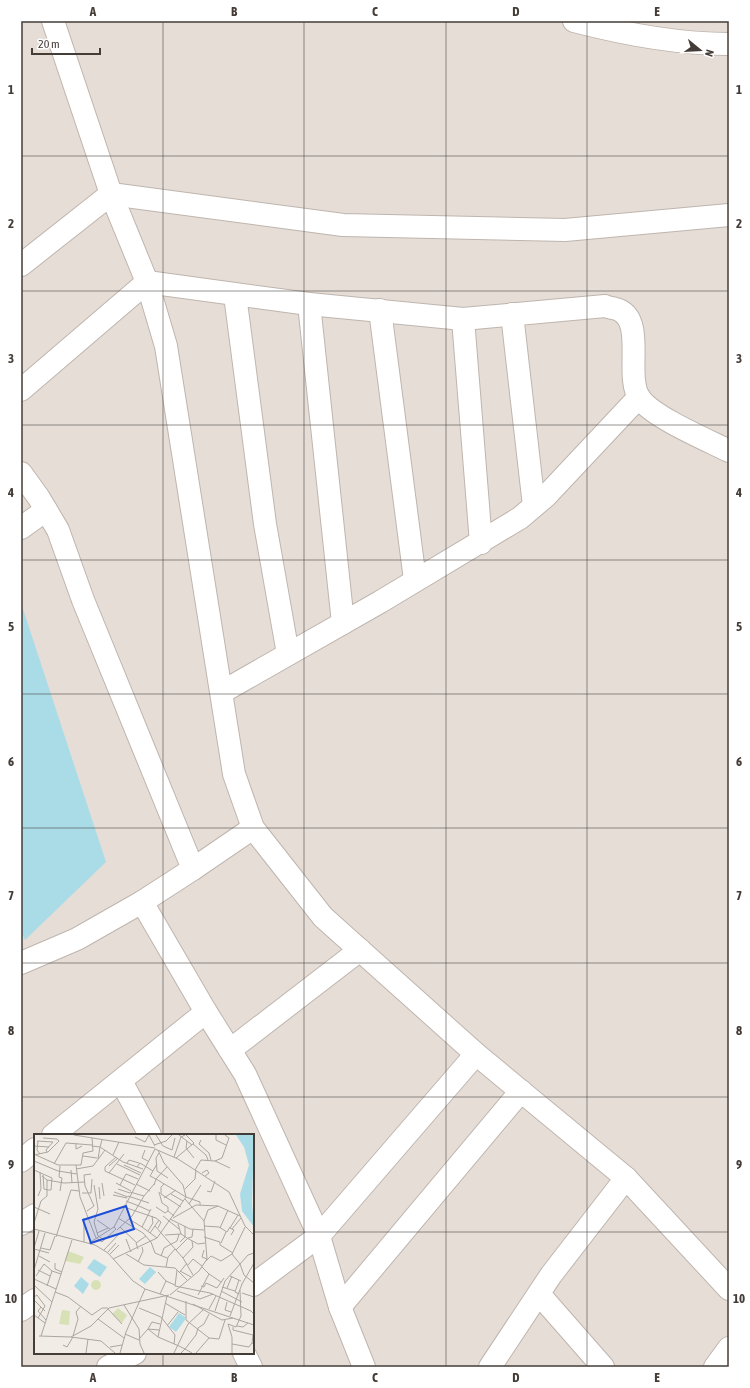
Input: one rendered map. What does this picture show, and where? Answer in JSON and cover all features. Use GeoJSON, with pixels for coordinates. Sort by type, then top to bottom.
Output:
{"type":"FeatureCollection","features":[{"type":"Feature","properties":{"kind":"street"},"geometry":{"type":"LineString","coordinates":[[53,21],[111,194],[148,282],[166,346],[234,774],[254,828],[323,917],[476,1054],[626,1178],[729,1289]]}},
{"type":"Feature","properties":{"kind":"street"},"geometry":{"type":"LineString","coordinates":[[574,21],[612,31],[703,44],[729,44]]}},
{"type":"Feature","properties":{"kind":"street"},"geometry":{"type":"LineString","coordinates":[[21,265],[111,194],[343,225],[565,230],[729,215]]}},
{"type":"Feature","properties":{"kind":"street"},"geometry":{"type":"LineString","coordinates":[[21,390],[148,282],[309,304],[463,319],[598,307],[620,310],[628,317],[633,334],[634,384],[639,397],[651,410],[729,452]]}},
{"type":"Feature","properties":{"kind":"street"},"geometry":{"type":"LineString","coordinates":[[235,295],[264,524],[288,654]]}},
{"type":"Feature","properties":{"kind":"street"},"geometry":{"type":"LineString","coordinates":[[309,304],[343,623]]}},
{"type":"Feature","properties":{"kind":"street"},"geometry":{"type":"LineString","coordinates":[[380,310],[416,580]]}},
{"type":"Feature","properties":{"kind":"street"},"geometry":{"type":"LineString","coordinates":[[512,314],[534,506]]}},
{"type":"Feature","properties":{"kind":"street"},"geometry":{"type":"LineString","coordinates":[[463,319],[481,543]]}},
{"type":"Feature","properties":{"kind":"street"},"geometry":{"type":"LineString","coordinates":[[222,692],[481,543],[520,518],[546,496],[639,397]]}},
{"type":"Feature","properties":{"kind":"street"},"geometry":{"type":"LineString","coordinates":[[21,473],[58,530],[83,600],[193,869]]}},
{"type":"Feature","properties":{"kind":"street"},"geometry":{"type":"LineString","coordinates":[[21,528],[46,510]]}},
{"type":"Feature","properties":{"kind":"street"},"geometry":{"type":"LineString","coordinates":[[23,957],[78,939],[142,902],[254,828]]}},
{"type":"Feature","properties":{"kind":"street"},"geometry":{"type":"LineString","coordinates":[[142,902],[206,1012],[245,1074],[319,1236],[355,1362]]}},
{"type":"Feature","properties":{"kind":"street"},"geometry":{"type":"LineString","coordinates":[[230,1050],[360,950]]}},
{"type":"Feature","properties":{"kind":"street"},"geometry":{"type":"LineString","coordinates":[[54,1134],[206,1012]]}},
{"type":"Feature","properties":{"kind":"street"},"geometry":{"type":"LineString","coordinates":[[254,1284],[319,1236],[476,1054]]}},
{"type":"Feature","properties":{"kind":"street"},"geometry":{"type":"LineString","coordinates":[[122,1081],[149,1134]]}},
{"type":"Feature","properties":{"kind":"street"},"geometry":{"type":"LineString","coordinates":[[340,1307],[522,1091]]}},
{"type":"Feature","properties":{"kind":"street"},"geometry":{"type":"LineString","coordinates":[[490,1367],[539,1294],[626,1178]]}},
{"type":"Feature","properties":{"kind":"street"},"geometry":{"type":"LineString","coordinates":[[21,1224],[34,1216]]}},
{"type":"Feature","properties":{"kind":"street"},"geometry":{"type":"LineString","coordinates":[[539,1294],[604,1367]]}},
{"type":"Feature","properties":{"kind":"street"},"geometry":{"type":"LineString","coordinates":[[21,1310],[34,1301]]}},
{"type":"Feature","properties":{"kind":"street"},"geometry":{"type":"LineString","coordinates":[[715,1367],[729,1348]]}},
{"type":"Feature","properties":{"kind":"street"},"geometry":{"type":"LineString","coordinates":[[108,1367],[132,1354]]}},
{"type":"Feature","properties":{"kind":"street"},"geometry":{"type":"LineString","coordinates":[[244,1354],[251,1367]]}},
{"type":"Feature","properties":{"kind":"shaded area"},"geometry":{"type":"Polygon","coordinates":[[[21,21],[729,21],[729,1367],[21,1367],[21,21]]]}},
{"type":"Feature","properties":{"kind":"water"},"geometry":{"type":"Polygon","coordinates":[[[21,603],[106,862],[25,940],[21,931],[21,603]]]}}]}
